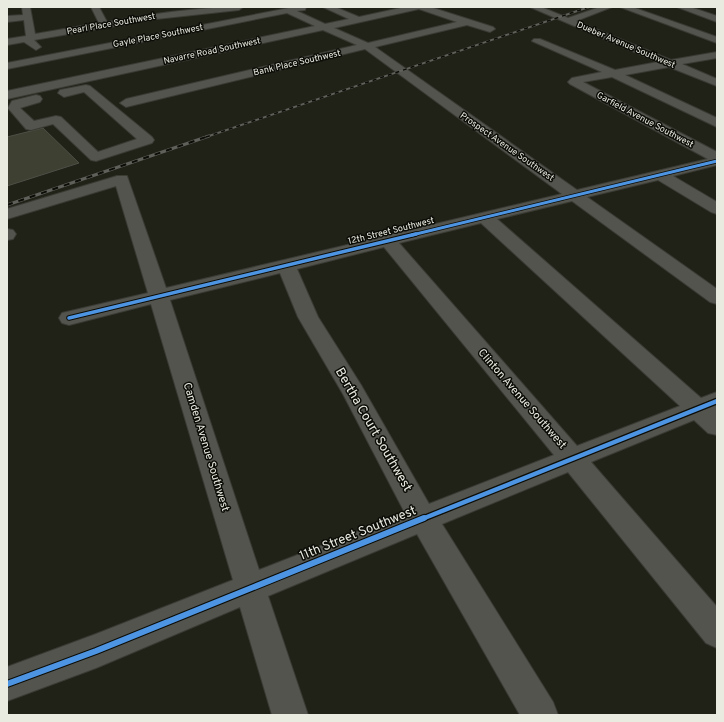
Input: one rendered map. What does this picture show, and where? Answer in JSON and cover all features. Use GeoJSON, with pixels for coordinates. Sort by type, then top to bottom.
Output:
{"type":"FeatureCollection","features":[{"type":"Feature","properties":{"kind":"street"},"geometry":{"type":"LineString","coordinates":[[26,7],[27,17],[24,28],[30,36],[28,40],[72,80]]}},
{"type":"Feature","properties":{"kind":"street"},"geometry":{"type":"LineString","coordinates":[[96,7],[104,24]]}},
{"type":"Feature","properties":{"kind":"street","name":"Pearl Place Southwest"},"geometry":{"type":"LineString","coordinates":[[7,42],[156,16],[166,11],[239,7]]}},
{"type":"Feature","properties":{"kind":"street"},"geometry":{"type":"LineString","coordinates":[[245,7],[256,18],[279,36],[293,43]]}},
{"type":"Feature","properties":{"kind":"street","name":"Gayle Place Southwest"},"geometry":{"type":"LineString","coordinates":[[7,66],[310,7]]}},
{"type":"Feature","properties":{"kind":"street"},"geometry":{"type":"LineString","coordinates":[[327,7],[377,27]]}},
{"type":"Feature","properties":{"kind":"street","name":"Navarre Road Southwest"},"geometry":{"type":"LineString","coordinates":[[20,92],[124,69],[164,58],[216,50],[396,10],[417,7]]}},
{"type":"Feature","properties":{"kind":"street"},"geometry":{"type":"LineString","coordinates":[[421,7],[490,29]]}},
{"type":"Feature","properties":{"kind":"street","name":"Dueber Avenue Southwest"},"geometry":{"type":"LineString","coordinates":[[534,7],[717,83]]}},
{"type":"Feature","properties":{"kind":"street"},"geometry":{"type":"LineString","coordinates":[[568,21],[608,7]]}},
{"type":"Feature","properties":{"kind":"street"},"geometry":{"type":"LineString","coordinates":[[624,7],[717,40]]}},
{"type":"Feature","properties":{"kind":"street"},"geometry":{"type":"LineString","coordinates":[[681,7],[717,19]]}},
{"type":"Feature","properties":{"kind":"street"},"geometry":{"type":"LineString","coordinates":[[396,10],[412,21],[436,30]]}},
{"type":"Feature","properties":{"kind":"street","name":"Prospect Avenue Southwest"},"geometry":{"type":"LineString","coordinates":[[289,11],[367,46],[717,298]]}},
{"type":"Feature","properties":{"kind":"street"},"geometry":{"type":"LineString","coordinates":[[156,16],[230,57]]}},
{"type":"Feature","properties":{"kind":"street"},"geometry":{"type":"LineString","coordinates":[[7,19],[27,17]]}},
{"type":"Feature","properties":{"kind":"street"},"geometry":{"type":"LineString","coordinates":[[115,22],[164,58]]}},
{"type":"Feature","properties":{"kind":"street","name":"Bank Place Southwest"},"geometry":{"type":"LineString","coordinates":[[126,104],[467,22]]}},
{"type":"Feature","properties":{"kind":"street"},"geometry":{"type":"LineString","coordinates":[[71,30],[124,69]]}},
{"type":"Feature","properties":{"kind":"street"},"geometry":{"type":"LineString","coordinates":[[391,32],[404,37]]}},
{"type":"Feature","properties":{"kind":"street"},"geometry":{"type":"LineString","coordinates":[[537,41],[613,73],[717,123]]}},
{"type":"Feature","properties":{"kind":"street"},"geometry":{"type":"LineString","coordinates":[[307,50],[322,57]]}},
{"type":"Feature","properties":{"kind":"street"},"geometry":{"type":"LineString","coordinates":[[613,73],[717,55]]}},
{"type":"Feature","properties":{"kind":"street"},"geometry":{"type":"LineString","coordinates":[[243,65],[257,73]]}},
{"type":"Feature","properties":{"kind":"street","name":"Garfield Avenue Southwest"},"geometry":{"type":"LineString","coordinates":[[613,73],[576,80],[574,82],[717,159]]}},
{"type":"Feature","properties":{"kind":"street"},"geometry":{"type":"LineString","coordinates":[[186,78],[198,86]]}},
{"type":"Feature","properties":{"kind":"street","name":"Navarre Road Southwest"},"geometry":{"type":"LineString","coordinates":[[86,88],[147,140],[96,157],[56,120],[31,126],[14,108],[20,92],[86,88]]}},
{"type":"Feature","properties":{"kind":"street","name":"12th Street Southwest"},"geometry":{"type":"LineString","coordinates":[[69,318],[386,240],[660,175],[717,159]]}},
{"type":"Feature","properties":{"kind":"street"},"geometry":{"type":"LineString","coordinates":[[660,175],[717,209]]}},
{"type":"Feature","properties":{"kind":"street","name":"Camden Avenue Southwest"},"geometry":{"type":"LineString","coordinates":[[7,214],[122,179],[290,715]]}},
{"type":"Feature","properties":{"kind":"street"},"geometry":{"type":"LineString","coordinates":[[484,217],[711,412]]}},
{"type":"Feature","properties":{"kind":"street","name":"Clinton Avenue Southwest"},"geometry":{"type":"LineString","coordinates":[[386,240],[573,459],[717,632]]}},
{"type":"Feature","properties":{"kind":"street","name":"Bertha Court Southwest"},"geometry":{"type":"LineString","coordinates":[[286,265],[308,317],[352,391],[423,519],[540,715]]}},
{"type":"Feature","properties":{"kind":"street","name":"11th Street Southwest"},"geometry":{"type":"LineString","coordinates":[[7,684],[96,651],[573,459],[711,412]]}},
{"type":"Feature","properties":{"kind":"building"},"geometry":{"type":"Polygon","coordinates":[[[43,128],[79,163],[7,186],[7,137],[43,128]]]}},
{"type":"Feature","properties":{"kind":"railway"},"geometry":{"type":"LineString","coordinates":[[206,137],[589,7]]}},
{"type":"Feature","properties":{"kind":"railway"},"geometry":{"type":"LineString","coordinates":[[7,205],[209,136]]}},
{"type":"Feature","properties":{"kind":"cycle path"},"geometry":{"type":"LineString","coordinates":[[69,318],[717,161]]}},
{"type":"Feature","properties":{"kind":"cycle path"},"geometry":{"type":"LineString","coordinates":[[7,684],[96,651],[717,401]]}}]}
